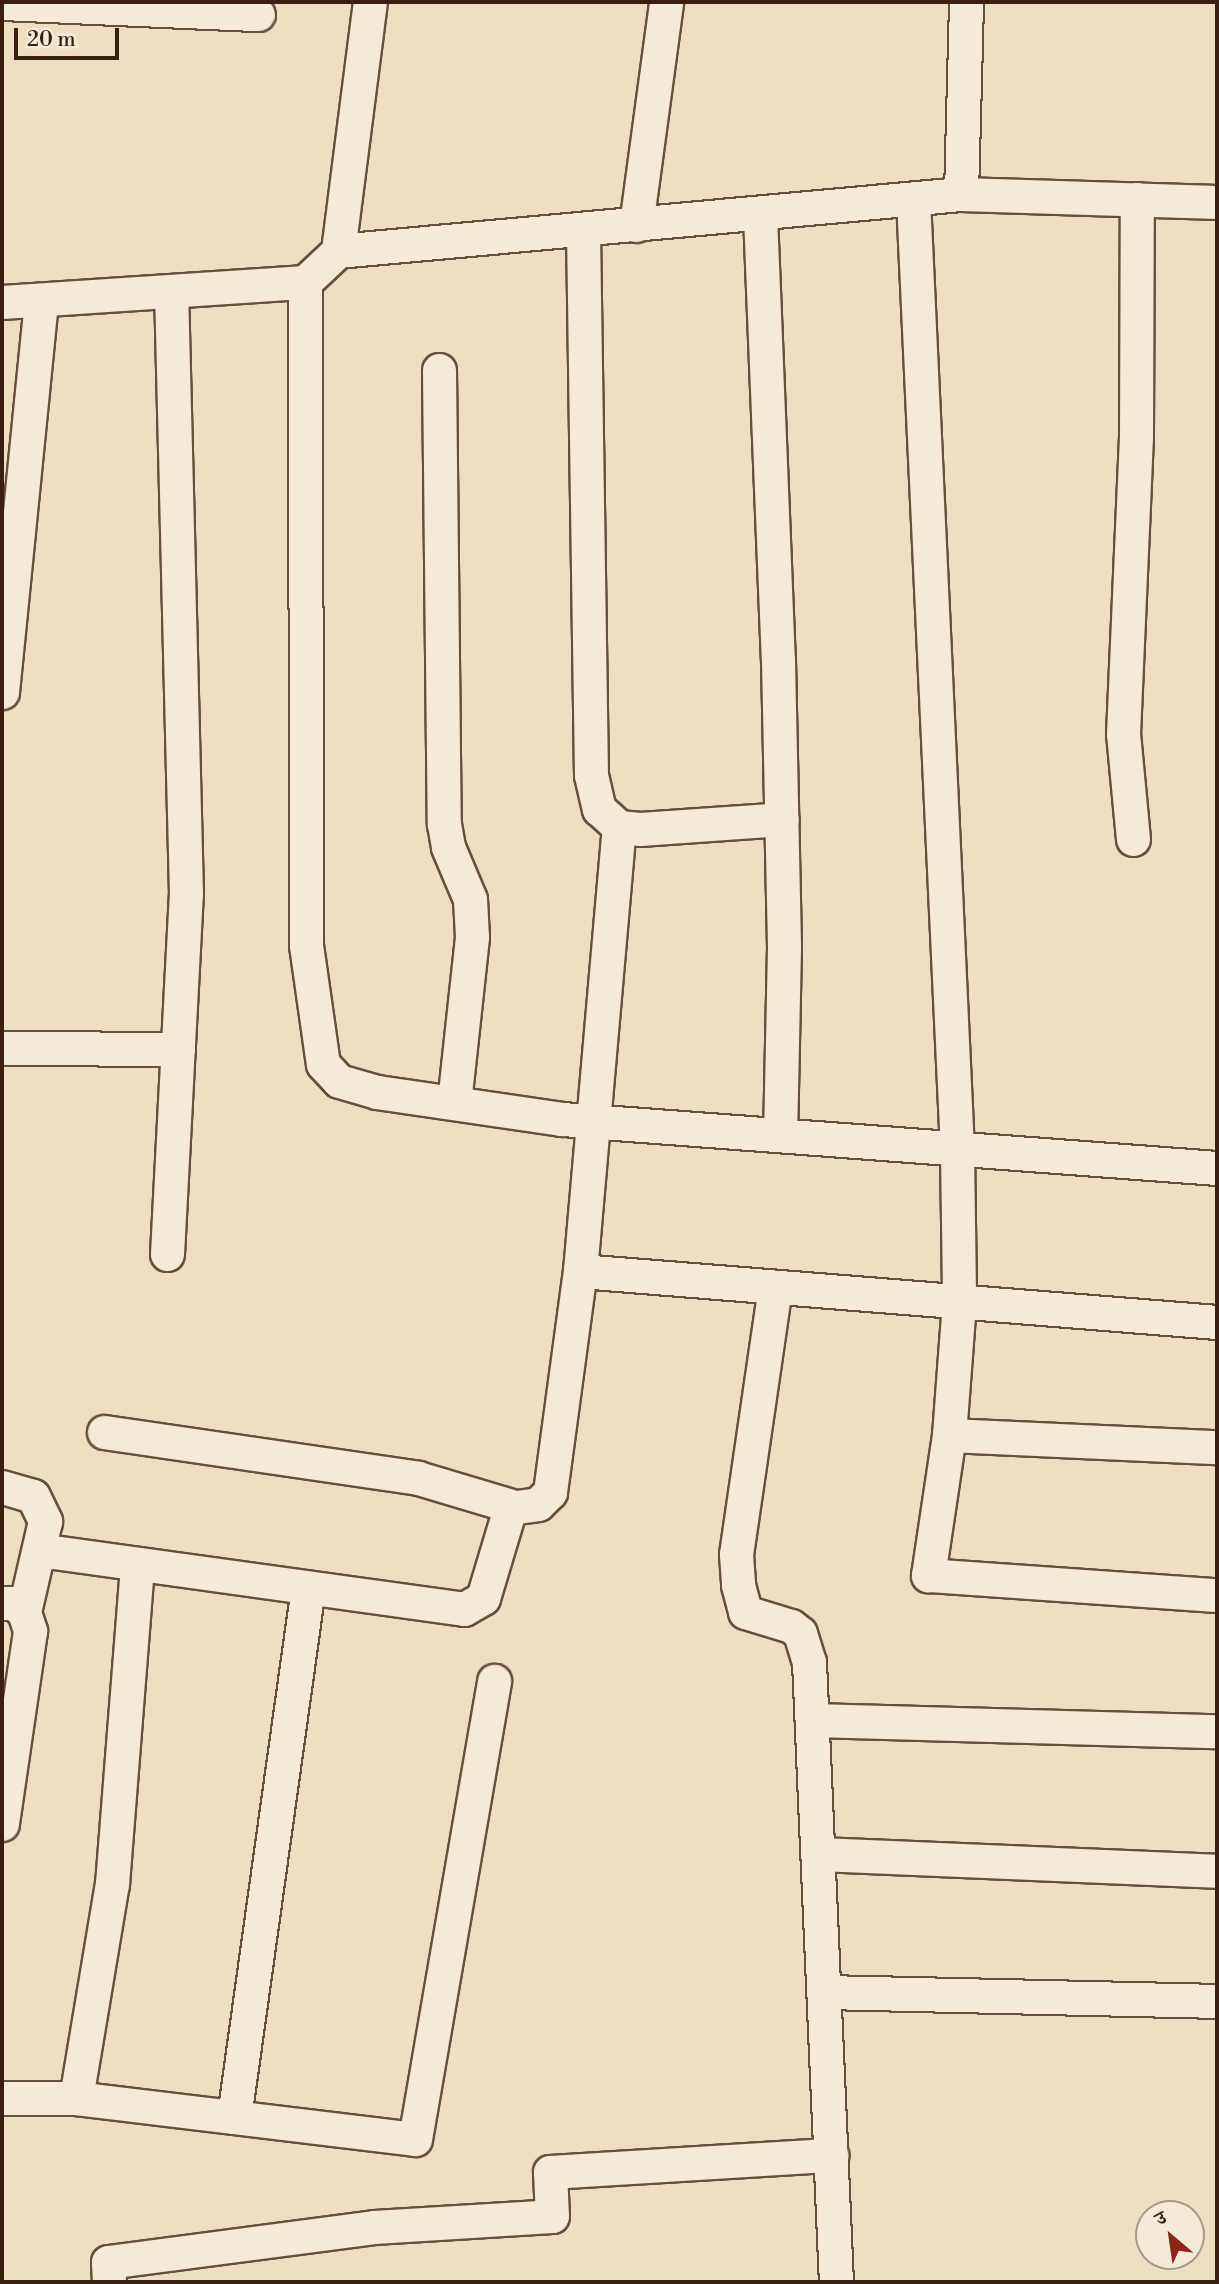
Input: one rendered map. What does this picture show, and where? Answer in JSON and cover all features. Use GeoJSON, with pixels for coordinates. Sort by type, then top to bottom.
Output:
{"type":"FeatureCollection","features":[{"type":"Feature","properties":{"kind":"street"},"geometry":{"type":"LineString","coordinates":[[338,251],[370,2]]}},
{"type":"Feature","properties":{"kind":"street"},"geometry":{"type":"LineString","coordinates":[[636,225],[666,2]]}},
{"type":"Feature","properties":{"kind":"street"},"geometry":{"type":"LineString","coordinates":[[961,194],[965,2]]}},
{"type":"Feature","properties":{"kind":"street"},"geometry":{"type":"LineString","coordinates":[[2,3],[258,14]]}},
{"type":"Feature","properties":{"kind":"street"},"geometry":{"type":"LineString","coordinates":[[2,302],[304,282],[338,251],[760,215],[961,194],[1217,202]]}},
{"type":"Feature","properties":{"kind":"street"},"geometry":{"type":"LineString","coordinates":[[913,199],[957,1150],[959,1302],[949,1435],[928,1575],[1217,1595]]}},
{"type":"Feature","properties":{"kind":"street"},"geometry":{"type":"LineString","coordinates":[[1133,839],[1123,734],[1136,437],[1137,199]]}},
{"type":"Feature","properties":{"kind":"street"},"geometry":{"type":"LineString","coordinates":[[760,215],[782,819],[780,1135]]}},
{"type":"Feature","properties":{"kind":"street"},"geometry":{"type":"LineString","coordinates":[[583,230],[591,775],[599,809],[618,827],[782,819]]}},
{"type":"Feature","properties":{"kind":"street"},"geometry":{"type":"LineString","coordinates":[[304,282],[306,946],[317,1038],[323,1064],[340,1080],[377,1092],[590,1121],[1217,1168]]}},
{"type":"Feature","properties":{"kind":"street"},"geometry":{"type":"LineString","coordinates":[[167,1254],[186,894],[171,291]]}},
{"type":"Feature","properties":{"kind":"street"},"geometry":{"type":"LineString","coordinates":[[2,692],[41,300]]}},
{"type":"Feature","properties":{"kind":"street"},"geometry":{"type":"LineString","coordinates":[[439,370],[444,824],[448,847],[470,900],[472,937],[454,1103]]}},
{"type":"Feature","properties":{"kind":"street"},"geometry":{"type":"LineString","coordinates":[[104,1432],[418,1478],[512,1506],[538,1504],[550,1492],[580,1271],[590,1121],[618,827]]}},
{"type":"Feature","properties":{"kind":"street"},"geometry":{"type":"LineString","coordinates":[[2,1048],[178,1049]]}},
{"type":"Feature","properties":{"kind":"street"},"geometry":{"type":"LineString","coordinates":[[580,1271],[1217,1322]]}},
{"type":"Feature","properties":{"kind":"street"},"geometry":{"type":"LineString","coordinates":[[775,1287],[736,1553],[738,1585],[745,1612],[791,1626],[800,1633],[809,1662],[818,1854],[815,1855],[824,1992],[836,2282]]}},
{"type":"Feature","properties":{"kind":"street"},"geometry":{"type":"LineString","coordinates":[[949,1435],[1217,1447]]}},
{"type":"Feature","properties":{"kind":"street"},"geometry":{"type":"LineString","coordinates":[[2,1487],[33,1496],[45,1521],[39,1550],[13,1608],[30,1631],[4,1774],[2,1824]]}},
{"type":"Feature","properties":{"kind":"street"},"geometry":{"type":"LineString","coordinates":[[39,1550],[471,1608],[483,1598],[490,1584],[512,1506]]}},
{"type":"Feature","properties":{"kind":"street"},"geometry":{"type":"LineString","coordinates":[[76,2098],[112,1884],[137,1564]]}},
{"type":"Feature","properties":{"kind":"street"},"geometry":{"type":"LineString","coordinates":[[234,2117],[308,1588]]}},
{"type":"Feature","properties":{"kind":"street"},"geometry":{"type":"LineString","coordinates":[[2,2098],[76,2098],[415,2139],[494,1681]]}},
{"type":"Feature","properties":{"kind":"street"},"geometry":{"type":"LineString","coordinates":[[812,1720],[1217,1731]]}},
{"type":"Feature","properties":{"kind":"street"},"geometry":{"type":"LineString","coordinates":[[818,1854],[1217,1871]]}},
{"type":"Feature","properties":{"kind":"street"},"geometry":{"type":"LineString","coordinates":[[824,1992],[1217,2001]]}},
{"type":"Feature","properties":{"kind":"street"},"geometry":{"type":"LineString","coordinates":[[109,2282],[108,2262],[374,2227],[552,2216],[550,2172],[831,2155]]}}]}
